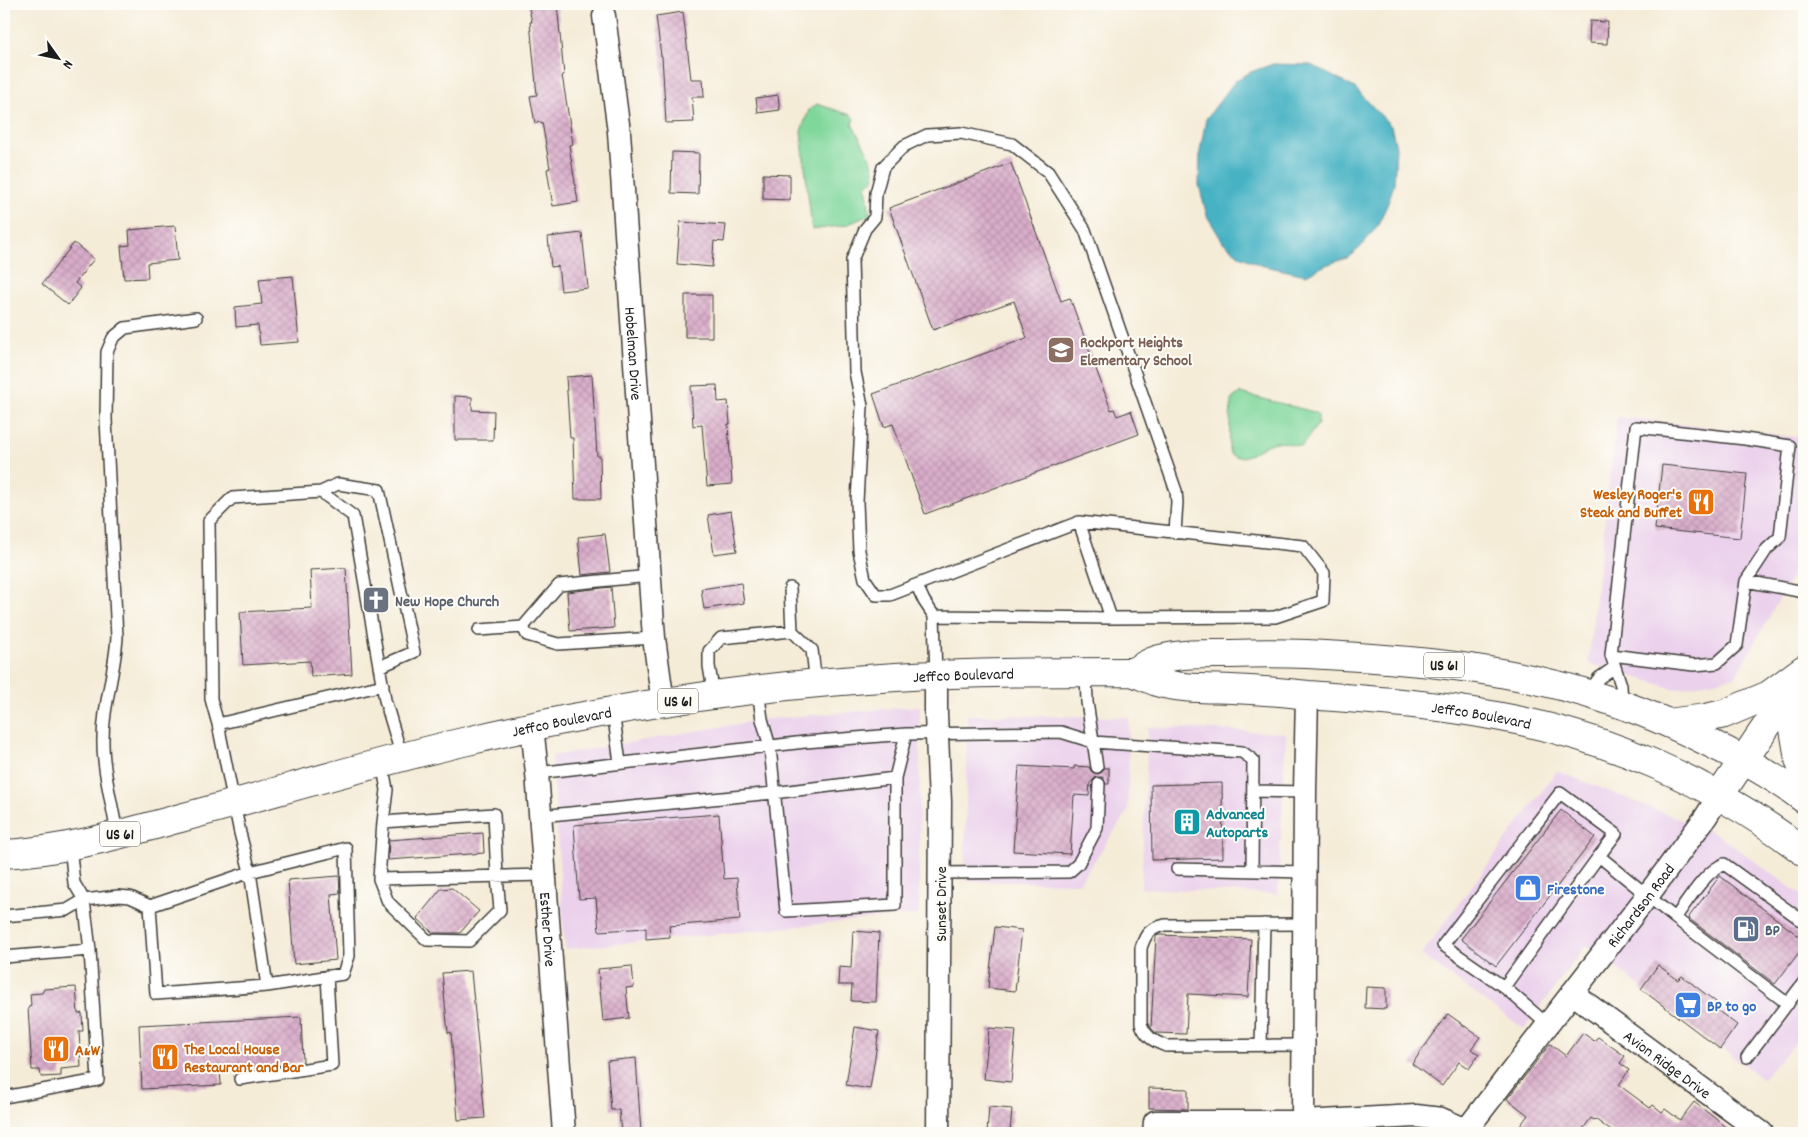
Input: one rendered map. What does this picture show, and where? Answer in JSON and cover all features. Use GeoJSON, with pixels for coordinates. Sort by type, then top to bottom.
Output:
{"type":"FeatureCollection","features":[{"type":"Feature","properties":{"kind":"main road","name":"Jeffco Boulevard"},"geometry":{"type":"LineString","coordinates":[[1132,672],[1157,659],[1188,654],[1284,653],[1352,656],[1486,670],[1587,693],[1668,723],[1743,759],[1804,799]]}},
{"type":"Feature","properties":{"kind":"main road"},"geometry":{"type":"LineString","coordinates":[[1668,723],[1724,714],[1769,695],[1804,670]]}},
{"type":"Feature","properties":{"kind":"main road","name":"Richardson Road"},"geometry":{"type":"LineString","coordinates":[[1719,796],[1804,670]]}},
{"type":"Feature","properties":{"kind":"main road","name":"Jeffco Boulevard"},"geometry":{"type":"LineString","coordinates":[[4,854],[29,853],[117,835],[392,759],[532,726],[613,711],[758,690],[816,684],[936,675],[1086,672],[1132,672],[1156,682],[1183,687],[1307,694],[1495,716],[1554,728],[1603,743],[1642,758],[1719,796],[1786,838],[1804,852]]}},
{"type":"Feature","properties":{"kind":"main road"},"geometry":{"type":"LineString","coordinates":[[1804,682],[1794,729],[1804,774]]}},
{"type":"Feature","properties":{"kind":"street","name":"Hobelman Drive"},"geometry":{"type":"LineString","coordinates":[[604,10],[619,132],[654,638],[663,703]]}},
{"type":"Feature","properties":{"kind":"street","name":"Sunset Drive"},"geometry":{"type":"LineString","coordinates":[[936,675],[936,734],[940,802],[938,1133]]}},
{"type":"Feature","properties":{"kind":"street"},"geometry":{"type":"LineString","coordinates":[[1302,1122],[1304,792],[1307,694]]}},
{"type":"Feature","properties":{"kind":"street","name":"Esther Drive"},"geometry":{"type":"LineString","coordinates":[[532,726],[564,1133]]}},
{"type":"Feature","properties":{"kind":"street","name":"Richardson Road"},"geometry":{"type":"LineString","coordinates":[[1465,1132],[1648,895],[1719,796]]}},
{"type":"Feature","properties":{"kind":"street","name":"Avion Ridge Drive"},"geometry":{"type":"LineString","coordinates":[[1572,993],[1762,1133]]}},
{"type":"Feature","properties":{"kind":"street"},"geometry":{"type":"LineString","coordinates":[[1154,1133],[1155,1122],[1302,1122],[1416,1116],[1441,1119],[1465,1132]]}},
{"type":"Feature","properties":{"kind":"lane"},"geometry":{"type":"LineString","coordinates":[[934,616],[1275,617],[1324,601],[1324,573],[1303,546],[1175,533],[1078,522],[917,586],[890,595],[876,594],[865,579],[859,551],[857,502],[862,406],[855,372],[852,260],[865,229],[874,217],[876,193],[883,167],[904,146],[927,135],[961,133],[1012,144],[1048,172],[1085,230],[1176,491],[1175,533]]}},
{"type":"Feature","properties":{"kind":"lane"},"geometry":{"type":"LineString","coordinates":[[117,835],[105,774],[103,742],[117,637],[106,428],[108,352],[113,338],[125,328],[196,318]]}},
{"type":"Feature","properties":{"kind":"lane"},"geometry":{"type":"LineString","coordinates":[[1611,655],[1694,665],[1717,663],[1737,645],[1746,581],[1766,549],[1780,537],[1790,446],[1746,439],[1636,428],[1611,655],[1622,685],[1622,705]]}},
{"type":"Feature","properties":{"kind":"lane"},"geometry":{"type":"LineString","coordinates":[[267,986],[250,872],[212,699],[209,521],[232,498],[321,492],[338,484],[379,490],[414,652],[379,667]]}},
{"type":"Feature","properties":{"kind":"lane"},"geometry":{"type":"LineString","coordinates":[[321,492],[353,516],[383,685],[392,759],[383,822],[379,879],[388,902],[427,940],[469,941],[500,910],[494,814],[383,822]]}},
{"type":"Feature","properties":{"kind":"lane"},"geometry":{"type":"LineString","coordinates":[[1078,522],[1111,618]]}},
{"type":"Feature","properties":{"kind":"lane"},"geometry":{"type":"LineString","coordinates":[[479,630],[523,627],[559,585],[650,576]]}},
{"type":"Feature","properties":{"kind":"lane"},"geometry":{"type":"LineString","coordinates":[[1746,581],[1804,592]]}},
{"type":"Feature","properties":{"kind":"lane"},"geometry":{"type":"LineString","coordinates":[[917,586],[924,602],[934,616],[936,675]]}},
{"type":"Feature","properties":{"kind":"lane"},"geometry":{"type":"LineString","coordinates":[[790,588],[792,631],[812,650],[816,684]]}},
{"type":"Feature","properties":{"kind":"lane"},"geometry":{"type":"LineString","coordinates":[[523,627],[527,635],[558,644],[654,638]]}},
{"type":"Feature","properties":{"kind":"lane"},"geometry":{"type":"LineString","coordinates":[[714,696],[709,666],[710,651],[721,638],[792,631]]}},
{"type":"Feature","properties":{"kind":"lane"},"geometry":{"type":"LineString","coordinates":[[1587,693],[1599,678],[1615,667]]}},
{"type":"Feature","properties":{"kind":"lane"},"geometry":{"type":"LineString","coordinates":[[1086,672],[1087,702],[1097,768]]}},
{"type":"Feature","properties":{"kind":"lane"},"geometry":{"type":"LineString","coordinates":[[218,724],[383,685]]}},
{"type":"Feature","properties":{"kind":"lane"},"geometry":{"type":"LineString","coordinates":[[758,690],[762,719],[770,747],[786,911],[895,905],[895,778],[906,734]]}},
{"type":"Feature","properties":{"kind":"lane"},"geometry":{"type":"LineString","coordinates":[[613,711],[620,764]]}},
{"type":"Feature","properties":{"kind":"lane"},"geometry":{"type":"LineString","coordinates":[[537,773],[805,742],[906,734],[1061,732],[1093,742],[1242,752],[1254,760],[1252,871]]}},
{"type":"Feature","properties":{"kind":"lane"},"geometry":{"type":"LineString","coordinates":[[540,816],[773,793],[895,778]]}},
{"type":"Feature","properties":{"kind":"lane"},"geometry":{"type":"LineString","coordinates":[[940,873],[1069,872],[1078,864],[1097,828],[1099,784]]}},
{"type":"Feature","properties":{"kind":"lane"},"geometry":{"type":"LineString","coordinates":[[1253,791],[1304,792]]}},
{"type":"Feature","properties":{"kind":"lane"},"geometry":{"type":"LineString","coordinates":[[1504,987],[1616,834],[1560,793],[1443,945],[1504,987],[1548,1025]]}},
{"type":"Feature","properties":{"kind":"lane"},"geometry":{"type":"LineString","coordinates":[[4,1097],[98,1080],[90,950],[84,900],[74,883],[70,846]]}},
{"type":"Feature","properties":{"kind":"lane"},"geometry":{"type":"LineString","coordinates":[[4,916],[67,910],[84,900],[118,896],[130,897],[150,906],[250,872],[346,848],[349,956],[343,974],[267,986],[156,994],[150,906]]}},
{"type":"Feature","properties":{"kind":"lane"},"geometry":{"type":"LineString","coordinates":[[1599,856],[1674,918],[1788,1004]]}},
{"type":"Feature","properties":{"kind":"lane"},"geometry":{"type":"LineString","coordinates":[[1674,918],[1708,875],[1716,867],[1724,864],[1804,922]]}},
{"type":"Feature","properties":{"kind":"lane"},"geometry":{"type":"LineString","coordinates":[[1177,869],[1304,872]]}},
{"type":"Feature","properties":{"kind":"lane"},"geometry":{"type":"LineString","coordinates":[[379,879],[545,875]]}},
{"type":"Feature","properties":{"kind":"lane"},"geometry":{"type":"LineString","coordinates":[[1261,1045],[1264,924]]}},
{"type":"Feature","properties":{"kind":"lane"},"geometry":{"type":"LineString","coordinates":[[1303,1045],[1166,1046],[1152,1040],[1144,1033],[1140,1024],[1141,948],[1145,937],[1152,928],[1165,925],[1304,924]]}},
{"type":"Feature","properties":{"kind":"lane"},"geometry":{"type":"LineString","coordinates":[[4,957],[90,950]]}},
{"type":"Feature","properties":{"kind":"lane"},"geometry":{"type":"LineString","coordinates":[[240,1079],[332,1065],[326,976]]}},
{"type":"Feature","properties":{"kind":"lane"},"geometry":{"type":"LineString","coordinates":[[1747,1057],[1804,982]]}},
{"type":"Feature","properties":{"kind":"shaded area"},"geometry":{"type":"Polygon","coordinates":[[[1617,417],[1804,438],[1804,556],[1735,677],[1675,689],[1588,663],[1617,417]]]}},
{"type":"Feature","properties":{"kind":"shaded area"},"geometry":{"type":"Polygon","coordinates":[[[920,706],[919,914],[565,949],[552,756],[766,719],[920,706]]]}},
{"type":"Feature","properties":{"kind":"shaded area"},"geometry":{"type":"Polygon","coordinates":[[[967,715],[1129,717],[1128,811],[1079,883],[965,881],[967,715]]]}},
{"type":"Feature","properties":{"kind":"shaded area"},"geometry":{"type":"Polygon","coordinates":[[[1148,727],[1286,733],[1278,894],[1141,888],[1148,727]]]}},
{"type":"Feature","properties":{"kind":"shaded area"},"geometry":{"type":"Polygon","coordinates":[[[1557,771],[1715,833],[1804,897],[1804,1034],[1762,1079],[1586,945],[1524,1029],[1421,955],[1557,771]]]}},
{"type":"Feature","properties":{"kind":"green space"},"geometry":{"type":"Polygon","coordinates":[[[817,104],[851,115],[854,119],[852,124],[873,166],[874,179],[866,185],[870,215],[846,225],[812,230],[801,131],[809,110],[817,104]]]}},
{"type":"Feature","properties":{"kind":"green space"},"geometry":{"type":"Polygon","coordinates":[[[1240,393],[1314,412],[1318,415],[1318,424],[1302,446],[1281,442],[1272,443],[1249,455],[1237,457],[1230,454],[1229,449],[1231,401],[1240,393]]]}},
{"type":"Feature","properties":{"kind":"water"},"geometry":{"type":"Polygon","coordinates":[[[1273,64],[1311,65],[1355,88],[1391,126],[1396,147],[1394,184],[1378,225],[1360,248],[1347,258],[1326,265],[1306,275],[1260,265],[1240,256],[1223,242],[1207,216],[1199,185],[1200,151],[1206,119],[1236,80],[1273,64]]]}},
{"type":"Feature","properties":{"kind":"building"},"geometry":{"type":"Polygon","coordinates":[[[528,4],[557,4],[564,75],[562,75],[573,144],[569,145],[578,202],[553,206],[547,169],[550,168],[542,122],[535,123],[530,96],[537,95],[530,22],[532,22],[528,4]]]}},
{"type":"Feature","properties":{"kind":"building"},"geometry":{"type":"Polygon","coordinates":[[[683,12],[691,79],[703,79],[704,97],[692,97],[694,122],[666,123],[662,56],[656,16],[683,12]]]}},
{"type":"Feature","properties":{"kind":"building"},"geometry":{"type":"Polygon","coordinates":[[[1590,21],[1608,22],[1607,44],[1589,43],[1590,21]]]}},
{"type":"Feature","properties":{"kind":"building"},"geometry":{"type":"Polygon","coordinates":[[[778,95],[780,110],[758,113],[756,98],[778,95]]]}},
{"type":"Feature","properties":{"kind":"building"},"geometry":{"type":"Polygon","coordinates":[[[672,152],[699,153],[698,194],[671,193],[672,152]]]}},
{"type":"Feature","properties":{"kind":"building","name":"Rockport Heights Elementary School"},"geometry":{"type":"Polygon","coordinates":[[[1011,163],[1061,301],[1070,298],[1111,410],[1114,409],[1117,416],[1131,411],[1139,434],[925,514],[893,424],[884,427],[873,394],[1027,338],[1014,301],[933,330],[889,208],[1011,163]]]}},
{"type":"Feature","properties":{"kind":"building"},"geometry":{"type":"Polygon","coordinates":[[[763,174],[790,175],[790,200],[763,199],[763,174]]]}},
{"type":"Feature","properties":{"kind":"building"},"geometry":{"type":"Polygon","coordinates":[[[680,222],[726,225],[724,242],[714,241],[712,267],[677,264],[680,222]]]}},
{"type":"Feature","properties":{"kind":"building"},"geometry":{"type":"Polygon","coordinates":[[[175,226],[178,260],[147,263],[148,278],[124,279],[121,246],[130,245],[129,230],[175,226]]]}},
{"type":"Feature","properties":{"kind":"building"},"geometry":{"type":"Polygon","coordinates":[[[582,233],[588,288],[561,291],[558,266],[551,267],[548,237],[582,233]]]}},
{"type":"Feature","properties":{"kind":"building"},"geometry":{"type":"Polygon","coordinates":[[[74,243],[94,259],[75,283],[81,288],[68,305],[42,284],[74,243]]]}},
{"type":"Feature","properties":{"kind":"building"},"geometry":{"type":"Polygon","coordinates":[[[293,276],[299,342],[260,345],[258,325],[236,327],[235,307],[262,304],[259,279],[293,276]]]}},
{"type":"Feature","properties":{"kind":"building"},"geometry":{"type":"Polygon","coordinates":[[[685,295],[712,295],[712,337],[685,337],[685,295]]]}},
{"type":"Feature","properties":{"kind":"building"},"geometry":{"type":"Polygon","coordinates":[[[592,375],[597,456],[600,456],[601,499],[575,499],[573,438],[570,438],[566,377],[592,375]]]}},
{"type":"Feature","properties":{"kind":"building"},"geometry":{"type":"Polygon","coordinates":[[[717,385],[718,402],[728,401],[732,484],[707,486],[702,425],[693,426],[691,386],[717,385]]]}},
{"type":"Feature","properties":{"kind":"building"},"geometry":{"type":"Polygon","coordinates":[[[455,396],[472,397],[472,410],[494,411],[493,440],[455,440],[455,396]]]}},
{"type":"Feature","properties":{"kind":"building","name":"Wesley Roger's Steak and Buffet"},"geometry":{"type":"Polygon","coordinates":[[[1662,465],[1747,474],[1740,538],[1655,529],[1662,465]]]}},
{"type":"Feature","properties":{"kind":"building"},"geometry":{"type":"Polygon","coordinates":[[[731,511],[737,551],[714,554],[708,515],[731,511]]]}},
{"type":"Feature","properties":{"kind":"building"},"geometry":{"type":"Polygon","coordinates":[[[605,534],[610,572],[582,575],[578,537],[605,534]]]}},
{"type":"Feature","properties":{"kind":"building"},"geometry":{"type":"Polygon","coordinates":[[[346,568],[352,674],[311,677],[310,661],[243,665],[240,612],[312,608],[310,570],[346,568]]]}},
{"type":"Feature","properties":{"kind":"building"},"geometry":{"type":"Polygon","coordinates":[[[741,583],[744,603],[704,609],[701,589],[741,583]]]}},
{"type":"Feature","properties":{"kind":"building"},"geometry":{"type":"Polygon","coordinates":[[[611,587],[614,628],[570,631],[567,592],[611,587]]]}},
{"type":"Feature","properties":{"kind":"building"},"geometry":{"type":"Polygon","coordinates":[[[1019,766],[1074,769],[1074,766],[1089,767],[1092,772],[1098,774],[1104,768],[1109,768],[1109,784],[1106,784],[1103,777],[1096,777],[1090,783],[1089,796],[1074,795],[1070,854],[1013,851],[1019,766]]]}},
{"type":"Feature","properties":{"kind":"building","name":"Advanced Autoparts"},"geometry":{"type":"Polygon","coordinates":[[[1222,783],[1223,858],[1152,860],[1151,785],[1222,783]]]}},
{"type":"Feature","properties":{"kind":"building","name":"Firestone"},"geometry":{"type":"Polygon","coordinates":[[[1561,810],[1595,837],[1496,966],[1461,939],[1561,810]]]}},
{"type":"Feature","properties":{"kind":"building"},"geometry":{"type":"Polygon","coordinates":[[[719,814],[724,879],[737,878],[740,920],[669,926],[670,937],[646,939],[646,928],[599,931],[596,898],[579,899],[574,825],[719,814]]]}},
{"type":"Feature","properties":{"kind":"building"},"geometry":{"type":"Polygon","coordinates":[[[483,833],[484,853],[388,860],[389,840],[483,833]]]}},
{"type":"Feature","properties":{"kind":"building"},"geometry":{"type":"Polygon","coordinates":[[[339,876],[340,893],[331,894],[336,960],[294,964],[288,880],[339,876]]]}},
{"type":"Feature","properties":{"kind":"building","name":"BP"},"geometry":{"type":"Polygon","coordinates":[[[1720,876],[1804,940],[1804,946],[1775,984],[1688,918],[1720,876]]]}},
{"type":"Feature","properties":{"kind":"building"},"geometry":{"type":"Polygon","coordinates":[[[452,888],[479,911],[460,933],[433,933],[417,918],[441,889],[452,888]]]}},
{"type":"Feature","properties":{"kind":"building"},"geometry":{"type":"Polygon","coordinates":[[[995,927],[1022,930],[1015,991],[988,988],[995,927]]]}},
{"type":"Feature","properties":{"kind":"building"},"geometry":{"type":"Polygon","coordinates":[[[853,931],[879,933],[876,1002],[851,1001],[852,985],[838,985],[839,967],[851,968],[853,931]]]}},
{"type":"Feature","properties":{"kind":"building"},"geometry":{"type":"Polygon","coordinates":[[[1156,936],[1251,939],[1248,997],[1188,994],[1186,1034],[1156,1033],[1151,1028],[1156,936]]]}},
{"type":"Feature","properties":{"kind":"building","name":"BP to go"},"geometry":{"type":"Polygon","coordinates":[[[1658,965],[1678,980],[1682,976],[1716,1002],[1713,1007],[1737,1025],[1720,1049],[1641,989],[1658,965]]]}},
{"type":"Feature","properties":{"kind":"building"},"geometry":{"type":"Polygon","coordinates":[[[632,966],[634,987],[626,988],[629,1018],[603,1021],[598,969],[632,966]]]}},
{"type":"Feature","properties":{"kind":"building"},"geometry":{"type":"Polygon","coordinates":[[[471,971],[485,1118],[458,1120],[451,1032],[448,1033],[442,973],[471,971]]]}},
{"type":"Feature","properties":{"kind":"building","name":"A&W"},"geometry":{"type":"Polygon","coordinates":[[[76,987],[78,1014],[82,1013],[83,1031],[79,1031],[81,1067],[61,1069],[61,1076],[41,1077],[40,1070],[32,1070],[28,1008],[31,1005],[30,994],[42,993],[44,989],[76,987]]]}},
{"type":"Feature","properties":{"kind":"building"},"geometry":{"type":"Polygon","coordinates":[[[1366,987],[1386,988],[1386,1009],[1365,1008],[1366,987]]]}},
{"type":"Feature","properties":{"kind":"building"},"geometry":{"type":"Polygon","coordinates":[[[1448,1014],[1480,1037],[1471,1049],[1479,1054],[1469,1069],[1459,1062],[1442,1086],[1412,1064],[1448,1014]]]}},
{"type":"Feature","properties":{"kind":"building"},"geometry":{"type":"Polygon","coordinates":[[[301,1017],[303,1062],[220,1068],[221,1085],[142,1089],[139,1025],[301,1017]]]}},
{"type":"Feature","properties":{"kind":"building"},"geometry":{"type":"Polygon","coordinates":[[[855,1027],[879,1031],[870,1089],[846,1085],[855,1027]]]}},
{"type":"Feature","properties":{"kind":"building"},"geometry":{"type":"Polygon","coordinates":[[[989,1028],[1016,1030],[1011,1082],[984,1079],[989,1028]]]}},
{"type":"Feature","properties":{"kind":"building"},"geometry":{"type":"Polygon","coordinates":[[[1583,1033],[1594,1041],[1598,1037],[1625,1056],[1620,1063],[1629,1070],[1619,1085],[1650,1108],[1653,1105],[1662,1112],[1665,1109],[1680,1120],[1694,1102],[1734,1133],[1614,1133],[1591,1118],[1580,1133],[1515,1133],[1528,1115],[1507,1099],[1550,1044],[1566,1056],[1583,1033]]]}},
{"type":"Feature","properties":{"kind":"building"},"geometry":{"type":"Polygon","coordinates":[[[636,1058],[641,1133],[621,1133],[619,1110],[611,1110],[607,1061],[636,1058]]]}},
{"type":"Feature","properties":{"kind":"building"},"geometry":{"type":"Polygon","coordinates":[[[1149,1088],[1188,1089],[1188,1109],[1149,1108],[1149,1088]]]}},
{"type":"Feature","properties":{"kind":"building"},"geometry":{"type":"Polygon","coordinates":[[[989,1107],[1012,1109],[1010,1133],[987,1133],[989,1107]]]}},
{"type":"Feature","properties":{"kind":"place","name":"Rockport Heights Elementary School"},"geometry":{"type":"Point","coordinates":[1061,350]}},
{"type":"Feature","properties":{"kind":"place","name":"Wesley Roger's Steak and Buffet"},"geometry":{"type":"Point","coordinates":[1701,502]}},
{"type":"Feature","properties":{"kind":"place","name":"New Hope Church"},"geometry":{"type":"Point","coordinates":[376,600]}},
{"type":"Feature","properties":{"kind":"place","name":"Advanced Autoparts"},"geometry":{"type":"Point","coordinates":[1187,822]}},
{"type":"Feature","properties":{"kind":"place","name":"Firestone"},"geometry":{"type":"Point","coordinates":[1528,888]}},
{"type":"Feature","properties":{"kind":"place","name":"BP"},"geometry":{"type":"Point","coordinates":[1746,929]}},
{"type":"Feature","properties":{"kind":"place","name":"BP to go"},"geometry":{"type":"Point","coordinates":[1688,1005]}},
{"type":"Feature","properties":{"kind":"place","name":"A&W"},"geometry":{"type":"Point","coordinates":[56,1049]}},
{"type":"Feature","properties":{"kind":"place","name":"The Local House Restaurant and Bar"},"geometry":{"type":"Point","coordinates":[165,1057]}}]}
